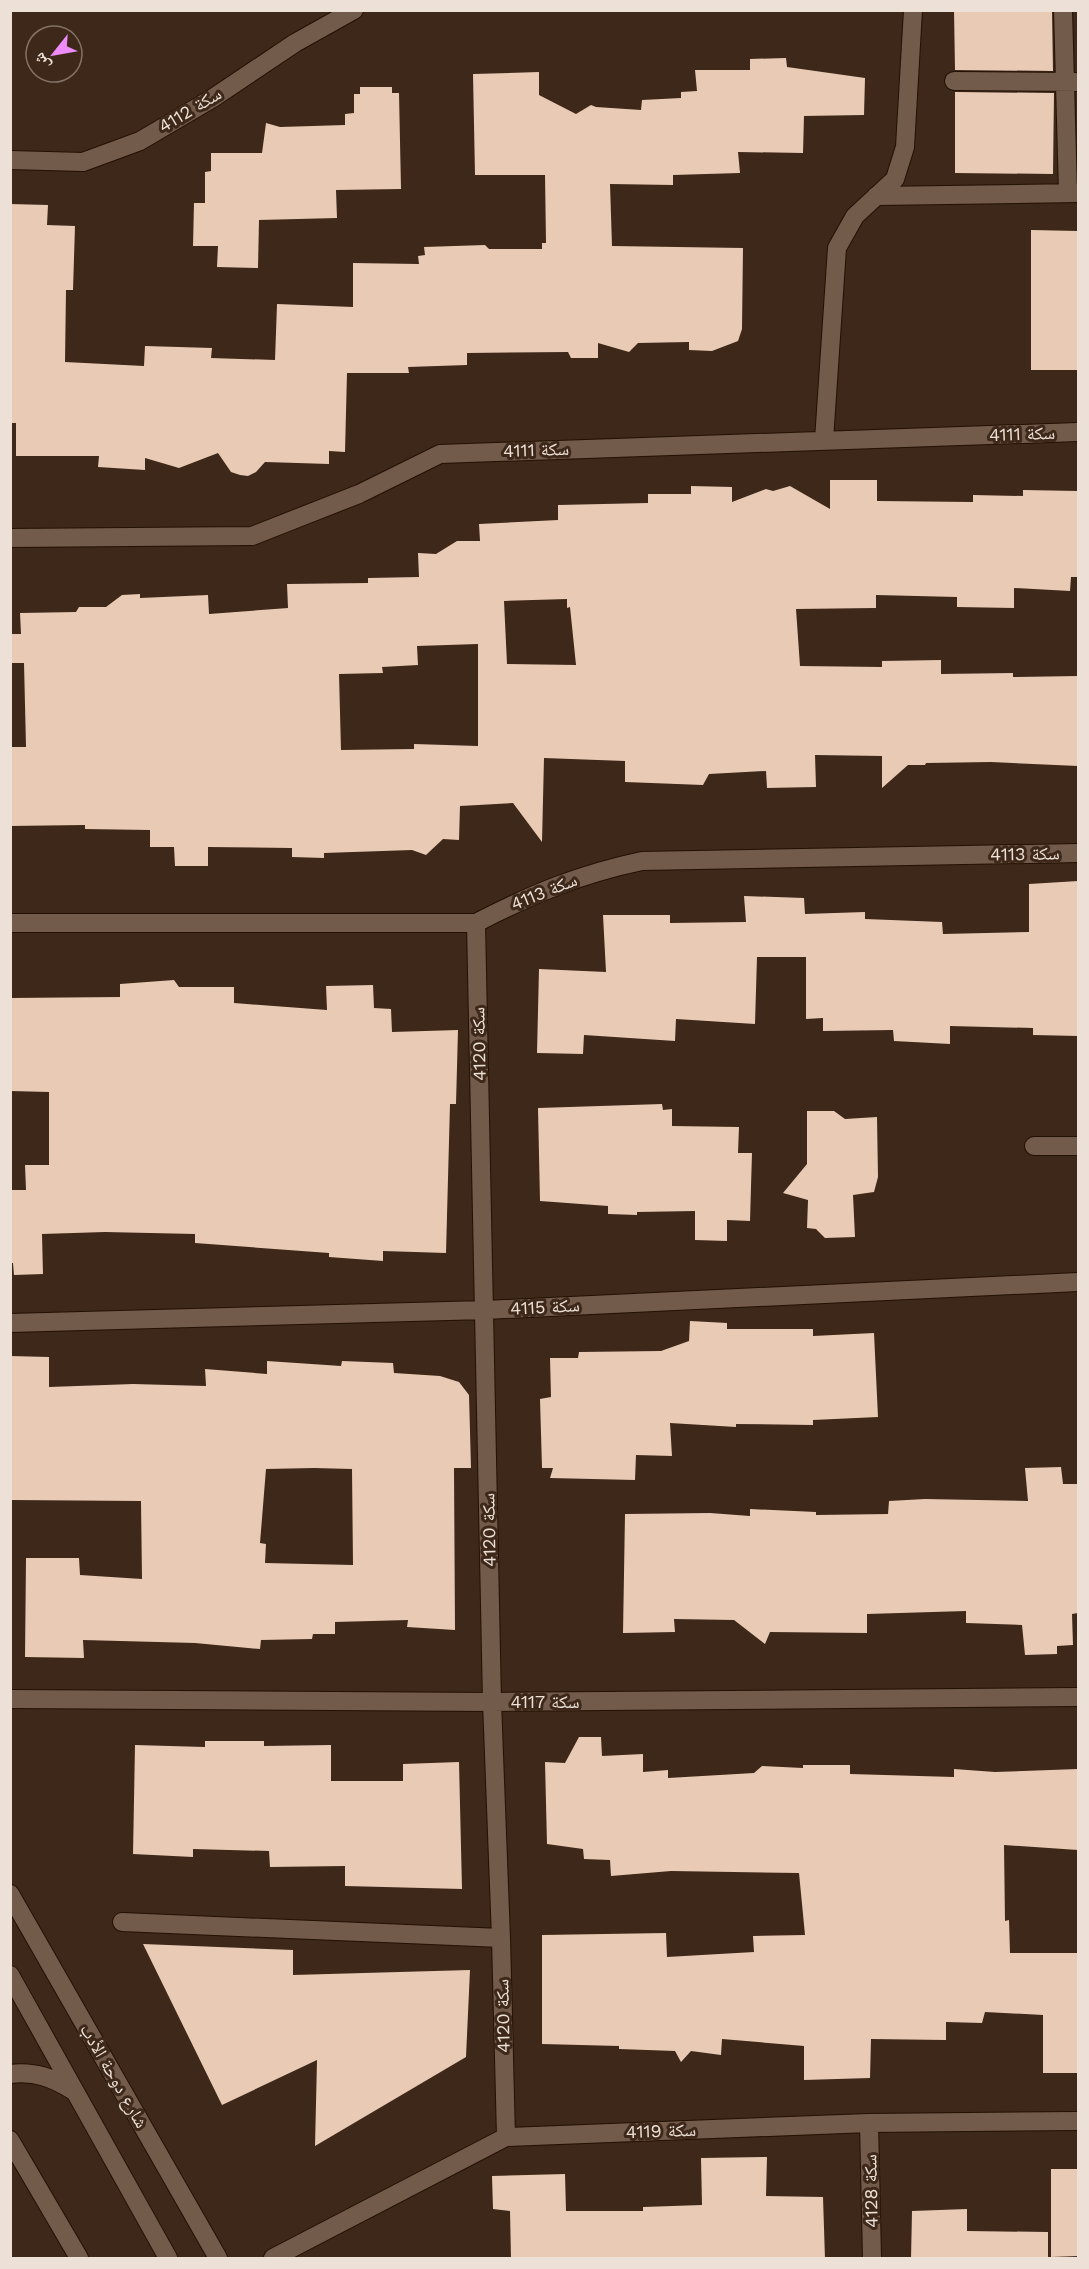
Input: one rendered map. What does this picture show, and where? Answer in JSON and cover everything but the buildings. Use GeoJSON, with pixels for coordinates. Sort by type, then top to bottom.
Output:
{"type":"FeatureCollection","features":[{"type":"Feature","properties":{"kind":"street","name":"سكة 4112"},"geometry":{"type":"LineString","coordinates":[[10,160],[83,162],[140,141],[213,98],[295,43],[354,10]]}},
{"type":"Feature","properties":{"kind":"street"},"geometry":{"type":"LineString","coordinates":[[824,440],[837,248],[855,216],[895,178],[905,147],[913,10]]}},
{"type":"Feature","properties":{"kind":"street"},"geometry":{"type":"LineString","coordinates":[[876,196],[1073,193],[1072,82],[1063,10]]}},
{"type":"Feature","properties":{"kind":"street"},"geometry":{"type":"LineString","coordinates":[[954,81],[1072,82]]}},
{"type":"Feature","properties":{"kind":"street","name":"سكة 4111"},"geometry":{"type":"LineString","coordinates":[[10,538],[252,536],[359,494],[440,454],[1078,432]]}},
{"type":"Feature","properties":{"kind":"street","name":"سكة 4113"},"geometry":{"type":"LineString","coordinates":[[10,923],[476,923],[515,902],[558,885],[600,870],[642,861],[1078,853]]}},
{"type":"Feature","properties":{"kind":"street","name":"سكة 4120"},"geometry":{"type":"LineString","coordinates":[[476,923],[492,1702],[506,2137]]}},
{"type":"Feature","properties":{"kind":"street"},"geometry":{"type":"LineString","coordinates":[[1034,1146],[1078,1146]]}},
{"type":"Feature","properties":{"kind":"street","name":"سكة 4115"},"geometry":{"type":"LineString","coordinates":[[10,1323],[485,1310],[1078,1282]]}},
{"type":"Feature","properties":{"kind":"street","name":"سكة 4117"},"geometry":{"type":"LineString","coordinates":[[10,1699],[492,1702],[1078,1697]]}},
{"type":"Feature","properties":{"kind":"street","name":"شارع دوحة الأدب"},"geometry":{"type":"LineString","coordinates":[[10,1894],[218,2259]]}},
{"type":"Feature","properties":{"kind":"street"},"geometry":{"type":"LineString","coordinates":[[122,1922],[501,1938]]}},
{"type":"Feature","properties":{"kind":"street"},"geometry":{"type":"LineString","coordinates":[[10,1975],[168,2259]]}},
{"type":"Feature","properties":{"kind":"street"},"geometry":{"type":"LineString","coordinates":[[10,2074],[27,2072],[53,2078],[74,2091]]}},
{"type":"Feature","properties":{"kind":"street","name":"سكة 4119"},"geometry":{"type":"LineString","coordinates":[[273,2259],[506,2137],[869,2123],[1078,2121]]}},
{"type":"Feature","properties":{"kind":"street","name":"سكة 4128"},"geometry":{"type":"LineString","coordinates":[[869,2123],[872,2259]]}},
{"type":"Feature","properties":{"kind":"street"},"geometry":{"type":"LineString","coordinates":[[10,2140],[79,2259]]}}]}
